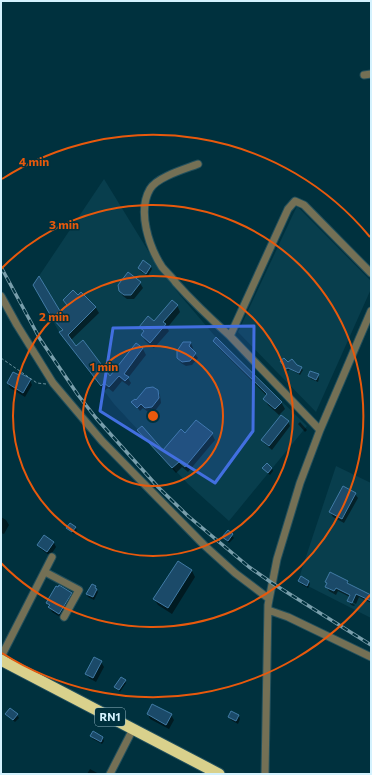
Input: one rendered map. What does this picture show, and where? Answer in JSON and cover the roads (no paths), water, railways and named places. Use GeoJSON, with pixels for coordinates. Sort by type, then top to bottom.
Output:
{"type":"FeatureCollection","features":[{"type":"Feature","properties":{"kind":"highway","name":"RN1"},"geometry":{"type":"LineString","coordinates":[[1,660],[219,774]]}},
{"type":"Feature","properties":{"kind":"street"},"geometry":{"type":"LineString","coordinates":[[198,164],[160,180],[150,188],[144,204],[145,224],[153,250],[162,267],[195,304],[230,336],[320,430]]}},
{"type":"Feature","properties":{"kind":"street"},"geometry":{"type":"LineString","coordinates":[[230,336],[288,208],[295,201],[304,205],[371,273]]}},
{"type":"Feature","properties":{"kind":"street"},"geometry":{"type":"LineString","coordinates":[[2,303],[52,383],[102,441],[209,550],[235,573],[268,598]]}},
{"type":"Feature","properties":{"kind":"street"},"geometry":{"type":"LineString","coordinates":[[264,774],[268,598],[277,559],[286,526],[320,430],[371,311]]}},
{"type":"Feature","properties":{"kind":"street"},"geometry":{"type":"LineString","coordinates":[[1,657],[52,557]]}},
{"type":"Feature","properties":{"kind":"street"},"geometry":{"type":"LineString","coordinates":[[45,572],[79,590],[64,617]]}},
{"type":"Feature","properties":{"kind":"street"},"geometry":{"type":"LineString","coordinates":[[268,610],[288,617],[371,657]]}},
{"type":"Feature","properties":{"kind":"street"},"geometry":{"type":"LineString","coordinates":[[110,774],[132,729]]}},
{"type":"Feature","properties":{"kind":"railway"},"geometry":{"type":"LineString","coordinates":[[1,267],[40,339],[78,395],[96,418],[158,487],[188,516],[249,567],[371,645]]}}]}
